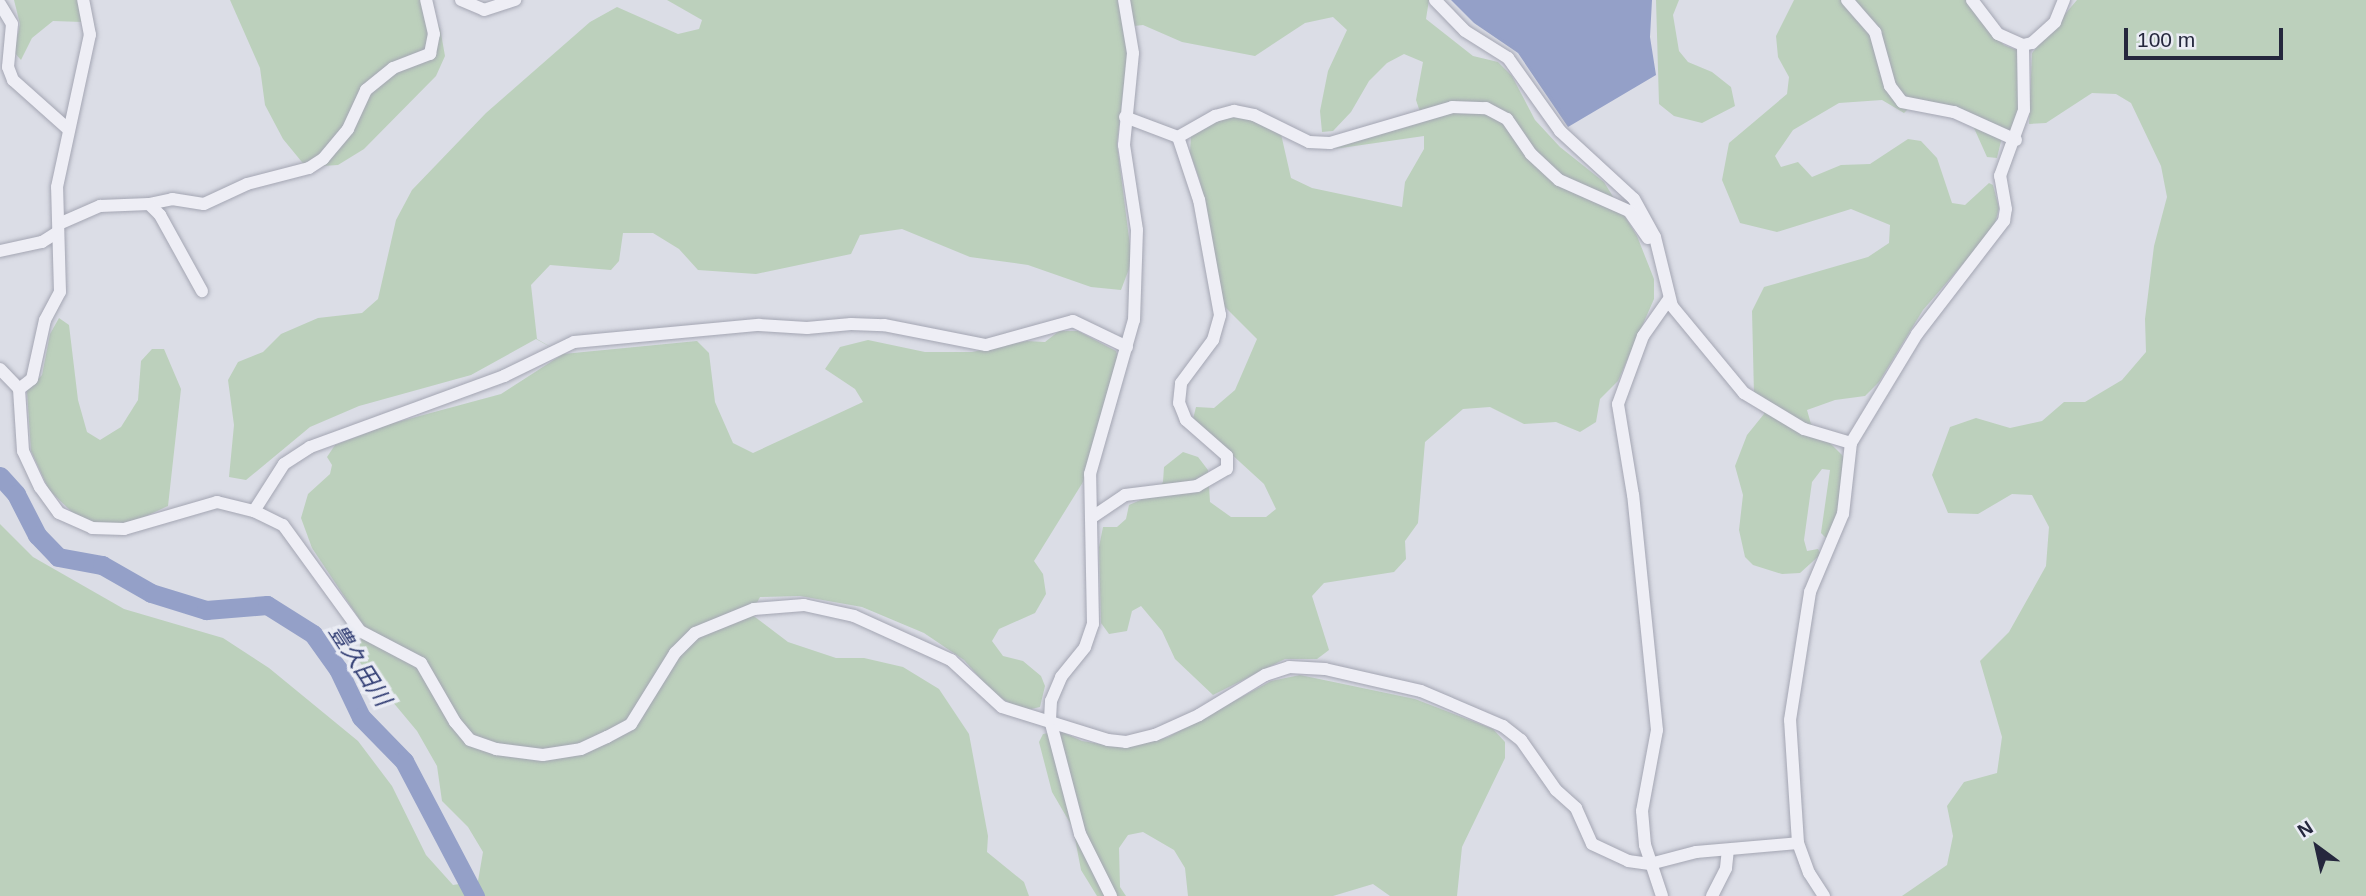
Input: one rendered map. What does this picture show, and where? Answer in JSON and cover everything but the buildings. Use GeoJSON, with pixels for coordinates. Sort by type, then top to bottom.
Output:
{"type":"FeatureCollection","features":[{"type":"Feature","properties":{"kind":"street"},"geometry":{"type":"LineString","coordinates":[[19,388],[32,379],[46,320],[60,292],[57,187],[90,35],[83,0]]}},
{"type":"Feature","properties":{"kind":"street"},"geometry":{"type":"LineString","coordinates":[[0,251],[42,242],[59,227],[100,206],[149,204],[172,199],[204,204],[247,184],[309,168],[323,159],[348,129],[366,90],[393,68],[430,54],[434,34],[426,0]]}},
{"type":"Feature","properties":{"kind":"street"},"geometry":{"type":"LineString","coordinates":[[461,0],[484,10],[515,0]]}},
{"type":"Feature","properties":{"kind":"street"},"geometry":{"type":"LineString","coordinates":[[1111,896],[1080,834],[1050,720],[1051,701],[1061,677],[1085,647],[1093,624],[1094,516],[1090,474],[1134,320],[1138,259],[1125,117],[1133,53],[1124,0]]}},
{"type":"Feature","properties":{"kind":"street"},"geometry":{"type":"LineString","coordinates":[[1435,0],[1465,31],[1508,58],[1560,131],[1634,199],[1647,218],[1669,299],[1744,393],[1804,429],[1852,443]]}},
{"type":"Feature","properties":{"kind":"street"},"geometry":{"type":"LineString","coordinates":[[1847,0],[1875,32],[1890,86],[1902,102],[1954,112],[2016,140]]}},
{"type":"Feature","properties":{"kind":"street"},"geometry":{"type":"LineString","coordinates":[[1972,0],[1998,34],[2022,45],[2032,43],[2055,22],[2064,0]]}},
{"type":"Feature","properties":{"kind":"street"},"geometry":{"type":"LineString","coordinates":[[0,4],[12,24],[8,52],[13,80],[68,130]]}},
{"type":"Feature","properties":{"kind":"street"},"geometry":{"type":"LineString","coordinates":[[1824,896],[1809,873],[1798,843],[1790,720],[1810,592],[1843,514],[1852,443],[1917,334],[1996,237],[2007,209],[2000,176],[2016,140],[2024,110],[2022,45]]}},
{"type":"Feature","properties":{"kind":"street"},"geometry":{"type":"LineString","coordinates":[[1178,137],[1215,116],[1234,111],[1254,115],[1309,142],[1330,143],[1452,107],[1486,108],[1507,120],[1531,154],[1559,180],[1629,211],[1643,226],[1661,265]]}},
{"type":"Feature","properties":{"kind":"street"},"geometry":{"type":"LineString","coordinates":[[1125,117],[1178,137]]}},
{"type":"Feature","properties":{"kind":"street"},"geometry":{"type":"LineString","coordinates":[[1094,516],[1125,495],[1197,486],[1227,469],[1227,457],[1186,420],[1179,403],[1181,383],[1213,340],[1220,315],[1199,200],[1178,137]]}},
{"type":"Feature","properties":{"kind":"street"},"geometry":{"type":"LineString","coordinates":[[149,204],[160,215],[202,291]]}},
{"type":"Feature","properties":{"kind":"street"},"geometry":{"type":"LineString","coordinates":[[1662,896],[1650,864],[1642,811],[1657,730],[1633,495],[1619,428],[1618,404],[1643,335],[1669,299]]}},
{"type":"Feature","properties":{"kind":"street"},"geometry":{"type":"LineString","coordinates":[[254,511],[284,464],[310,447],[504,376],[574,342],[758,325],[807,328],[851,324],[884,325],[986,345],[1073,321],[1127,347]]}},
{"type":"Feature","properties":{"kind":"street"},"geometry":{"type":"LineString","coordinates":[[0,369],[19,388],[22,444],[29,467],[50,505],[72,523],[104,530],[124,529],[217,502],[254,511],[292,533],[360,631],[421,663],[455,722],[470,740],[496,749],[543,755],[580,749],[607,737],[638,716],[676,653],[695,633],[722,618],[776,604],[804,605],[880,626],[951,660],[1002,707],[1025,717],[1050,720],[1126,742],[1155,735],[1199,715],[1265,675],[1289,667],[1325,669],[1420,691],[1503,726],[1521,740],[1556,790],[1576,808],[1592,844],[1628,861],[1650,864],[1696,852],[1798,843]]}},
{"type":"Feature","properties":{"kind":"street"},"geometry":{"type":"LineString","coordinates":[[1712,896],[1726,868],[1728,850]]}},
{"type":"Feature","properties":{"kind":"green space"},"geometry":{"type":"Polygon","coordinates":[[[14,0],[78,0],[83,22],[53,21],[32,38],[21,60],[14,52],[20,24],[14,0]]]}},
{"type":"Feature","properties":{"kind":"green space"},"geometry":{"type":"Polygon","coordinates":[[[230,0],[424,0],[440,28],[445,56],[436,76],[364,149],[338,165],[306,167],[283,139],[265,105],[260,68],[230,0]]]}},
{"type":"Feature","properties":{"kind":"green space"},"geometry":{"type":"Polygon","coordinates":[[[667,0],[1429,0],[1426,19],[1473,56],[1498,62],[1512,76],[1535,120],[1560,147],[1604,182],[1637,236],[1654,279],[1654,299],[1618,381],[1600,399],[1596,422],[1580,432],[1556,422],[1524,424],[1490,407],[1463,409],[1425,442],[1418,523],[1405,541],[1406,559],[1394,572],[1324,583],[1312,596],[1329,650],[1317,659],[1285,659],[1213,695],[1175,659],[1162,631],[1141,606],[1132,611],[1127,631],[1109,634],[1101,623],[1099,547],[1103,527],[1117,527],[1126,519],[1129,505],[1152,495],[1163,482],[1164,467],[1183,452],[1198,457],[1208,470],[1210,502],[1231,517],[1266,517],[1276,509],[1264,484],[1193,419],[1196,407],[1214,408],[1235,390],[1257,339],[1224,306],[1205,228],[1200,181],[1190,153],[1191,135],[1213,121],[1234,115],[1254,118],[1281,134],[1291,178],[1312,188],[1402,207],[1405,182],[1424,149],[1424,136],[1334,149],[1421,115],[1416,100],[1423,62],[1404,54],[1387,63],[1369,81],[1351,112],[1333,131],[1322,132],[1320,111],[1328,71],[1347,30],[1333,17],[1305,23],[1255,56],[1182,42],[1143,25],[1125,27],[1127,57],[1117,144],[1132,261],[1121,290],[1091,287],[1028,265],[970,257],[902,229],[860,235],[851,254],[756,274],[698,270],[679,249],[653,233],[623,233],[619,261],[611,270],[550,265],[531,285],[537,339],[563,354],[536,339],[471,375],[359,406],[310,427],[246,480],[229,477],[234,425],[228,380],[238,362],[263,352],[281,334],[318,318],[362,313],[378,299],[396,220],[412,190],[486,113],[590,22],[617,7],[678,34],[699,29],[702,20],[667,0]]]}},
{"type":"Feature","properties":{"kind":"green space"},"geometry":{"type":"Polygon","coordinates":[[[1656,0],[1679,0],[1673,15],[1679,51],[1688,62],[1712,72],[1731,87],[1735,106],[1702,123],[1674,116],[1659,104],[1656,0]]]}},
{"type":"Feature","properties":{"kind":"green space"},"geometry":{"type":"Polygon","coordinates":[[[1794,0],[1968,0],[1979,20],[2004,45],[2019,51],[2019,124],[2002,137],[1997,158],[1987,157],[1974,128],[1961,112],[1915,102],[1904,113],[1882,100],[1839,103],[1793,130],[1775,156],[1781,167],[1798,162],[1812,177],[1841,165],[1870,164],[1908,139],[1921,141],[1937,158],[1952,203],[1965,205],[1989,183],[1993,185],[1999,208],[1994,228],[1923,310],[1879,382],[1865,396],[1835,400],[1807,410],[1811,424],[1845,458],[1840,492],[1835,522],[1826,538],[1821,533],[1830,470],[1822,469],[1812,482],[1804,540],[1807,551],[1818,549],[1821,554],[1800,573],[1782,574],[1753,565],[1745,557],[1739,530],[1743,495],[1735,466],[1747,435],[1764,414],[1764,401],[1754,395],[1752,311],[1764,287],[1868,257],[1889,243],[1890,225],[1851,209],[1777,232],[1740,223],[1722,180],[1729,143],[1787,94],[1789,77],[1778,57],[1776,36],[1794,0]]]}},
{"type":"Feature","properties":{"kind":"green space"},"geometry":{"type":"Polygon","coordinates":[[[2077,0],[2366,0],[2366,896],[1902,896],[1947,865],[1953,836],[1947,806],[1964,782],[1997,773],[2002,737],[1980,661],[2009,632],[2046,566],[2049,527],[2032,495],[2012,494],[1978,514],[1948,513],[1932,475],[1950,427],[1976,418],[2010,428],[2042,421],[2064,402],[2085,402],[2122,380],[2146,352],[2145,319],[2154,246],[2167,197],[2161,166],[2131,103],[2116,94],[2092,93],[2046,123],[2029,124],[2032,53],[2077,0]]]}},
{"type":"Feature","properties":{"kind":"green space"},"geometry":{"type":"Polygon","coordinates":[[[59,318],[69,325],[78,400],[87,432],[100,440],[121,427],[138,400],[141,361],[152,349],[164,349],[181,389],[168,506],[133,522],[100,525],[74,514],[49,490],[31,451],[27,391],[42,375],[50,334],[59,318]]]}},
{"type":"Feature","properties":{"kind":"green space"},"geometry":{"type":"Polygon","coordinates":[[[1059,331],[1078,331],[1116,351],[1120,363],[1083,482],[1034,561],[1043,574],[1046,594],[1035,613],[999,629],[992,641],[1003,656],[1023,661],[1041,676],[1045,686],[1040,707],[1023,711],[994,694],[964,660],[924,633],[862,607],[800,596],[760,597],[751,614],[788,642],[836,658],[864,658],[903,667],[939,689],[969,734],[988,836],[987,852],[1024,882],[1029,896],[0,896],[0,524],[33,557],[124,609],[223,638],[269,668],[358,741],[392,786],[426,855],[453,885],[478,881],[483,852],[468,827],[442,801],[437,766],[417,731],[357,659],[364,626],[312,548],[301,518],[308,494],[330,474],[332,465],[327,457],[335,445],[390,424],[501,394],[563,354],[697,341],[709,353],[715,402],[733,443],[753,453],[863,402],[855,389],[825,369],[840,347],[868,340],[925,352],[972,352],[1027,341],[1045,342],[1059,331]]]}},
{"type":"Feature","properties":{"kind":"green space"},"geometry":{"type":"Polygon","coordinates":[[[1300,675],[1415,699],[1493,729],[1505,742],[1505,758],[1462,847],[1457,896],[1390,896],[1373,884],[1333,896],[1188,896],[1185,868],[1174,850],[1143,832],[1128,835],[1119,848],[1120,887],[1126,896],[1097,896],[1081,870],[1073,828],[1052,792],[1039,742],[1043,734],[1060,731],[1082,741],[1125,748],[1168,737],[1271,681],[1300,675]]]}},
{"type":"Feature","properties":{"kind":"water"},"geometry":{"type":"Polygon","coordinates":[[[1451,0],[1652,0],[1650,37],[1656,75],[1568,127],[1518,53],[1474,23],[1451,0]]]}},
{"type":"Feature","properties":{"kind":"waterway","name":"豊久田川"},"geometry":{"type":"LineString","coordinates":[[0,476],[16,494],[37,535],[58,557],[102,565],[151,593],[206,610],[267,605],[313,634],[338,669],[361,717],[404,761],[475,896]]}}]}
